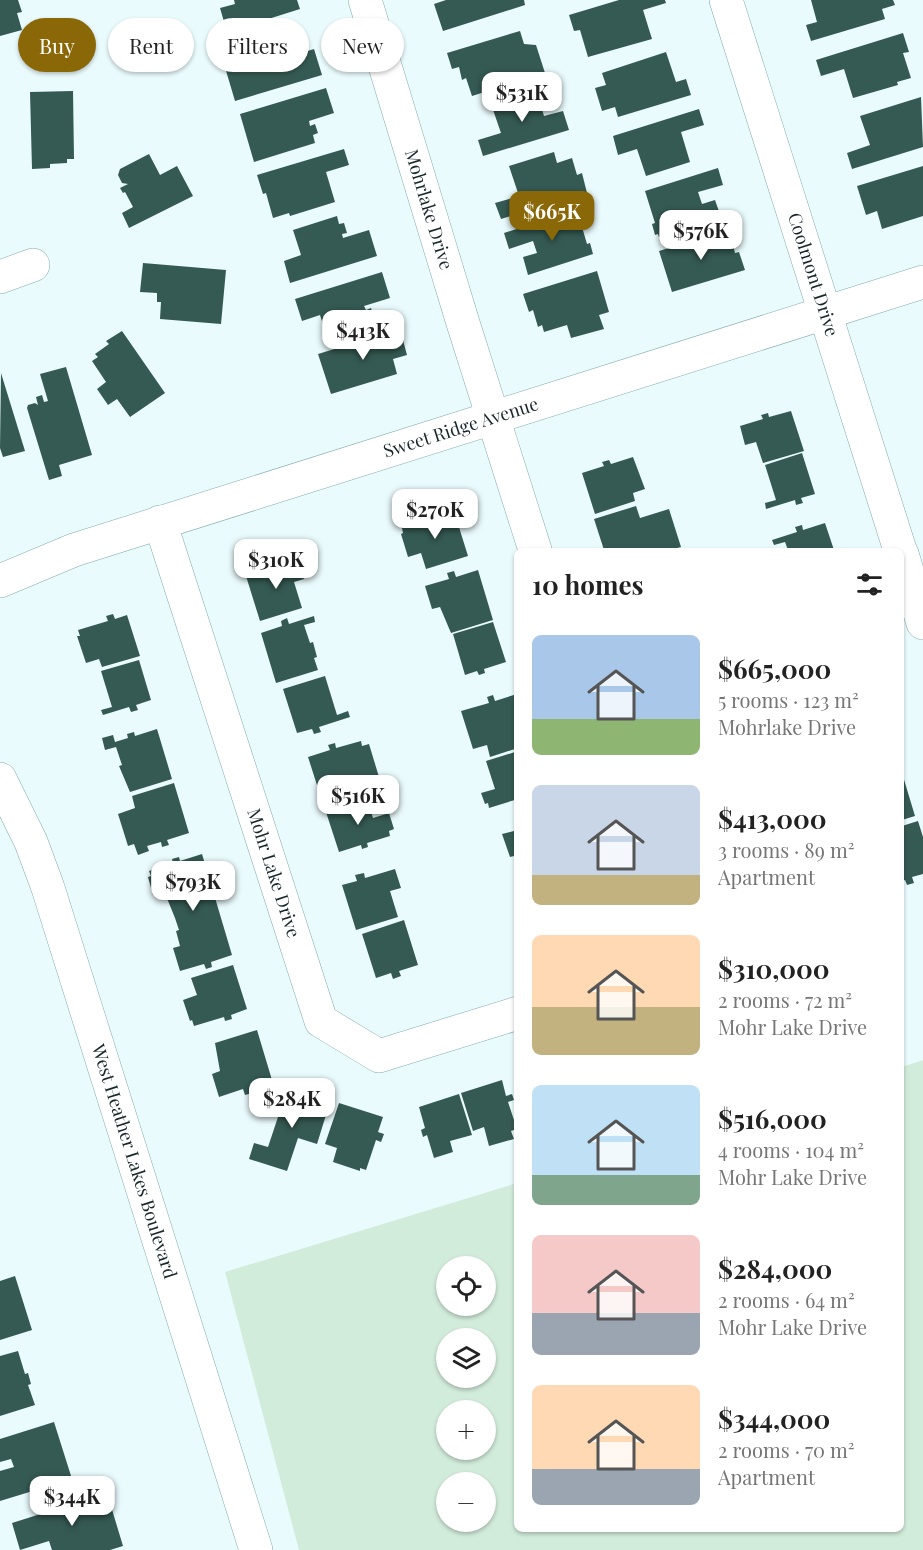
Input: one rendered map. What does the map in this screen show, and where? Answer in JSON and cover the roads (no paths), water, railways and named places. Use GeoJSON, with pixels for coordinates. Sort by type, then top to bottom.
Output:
{"type":"FeatureCollection","features":[{"type":"Feature","properties":{"kind":"street","name":"Mohrlake Drive"},"geometry":{"type":"LineString","coordinates":[[365,0],[492,418]]}},
{"type":"Feature","properties":{"kind":"street","name":"Coolmont Drive"},"geometry":{"type":"LineString","coordinates":[[726,0],[900,548]]}},
{"type":"Feature","properties":{"kind":"street"},"geometry":{"type":"LineString","coordinates":[[0,277],[33,265]]}},
{"type":"Feature","properties":{"kind":"street","name":"Sweet Ridge Avenue"},"geometry":{"type":"LineString","coordinates":[[0,580],[74,550],[160,522],[923,282]]}},
{"type":"Feature","properties":{"kind":"street"},"geometry":{"type":"LineString","coordinates":[[492,418],[534,548]]}},
{"type":"Feature","properties":{"kind":"street","name":"Mohr Lake Drive"},"geometry":{"type":"LineString","coordinates":[[160,522],[321,1021],[380,1056],[514,1014]]}},
{"type":"Feature","properties":{"kind":"street","name":"Coolmont Drive"},"geometry":{"type":"LineString","coordinates":[[904,562],[923,622]]}},
{"type":"Feature","properties":{"kind":"street","name":"West Heather Lakes Boulevard"},"geometry":{"type":"LineString","coordinates":[[0,779],[31,842],[48,888],[256,1550]]}}]}
